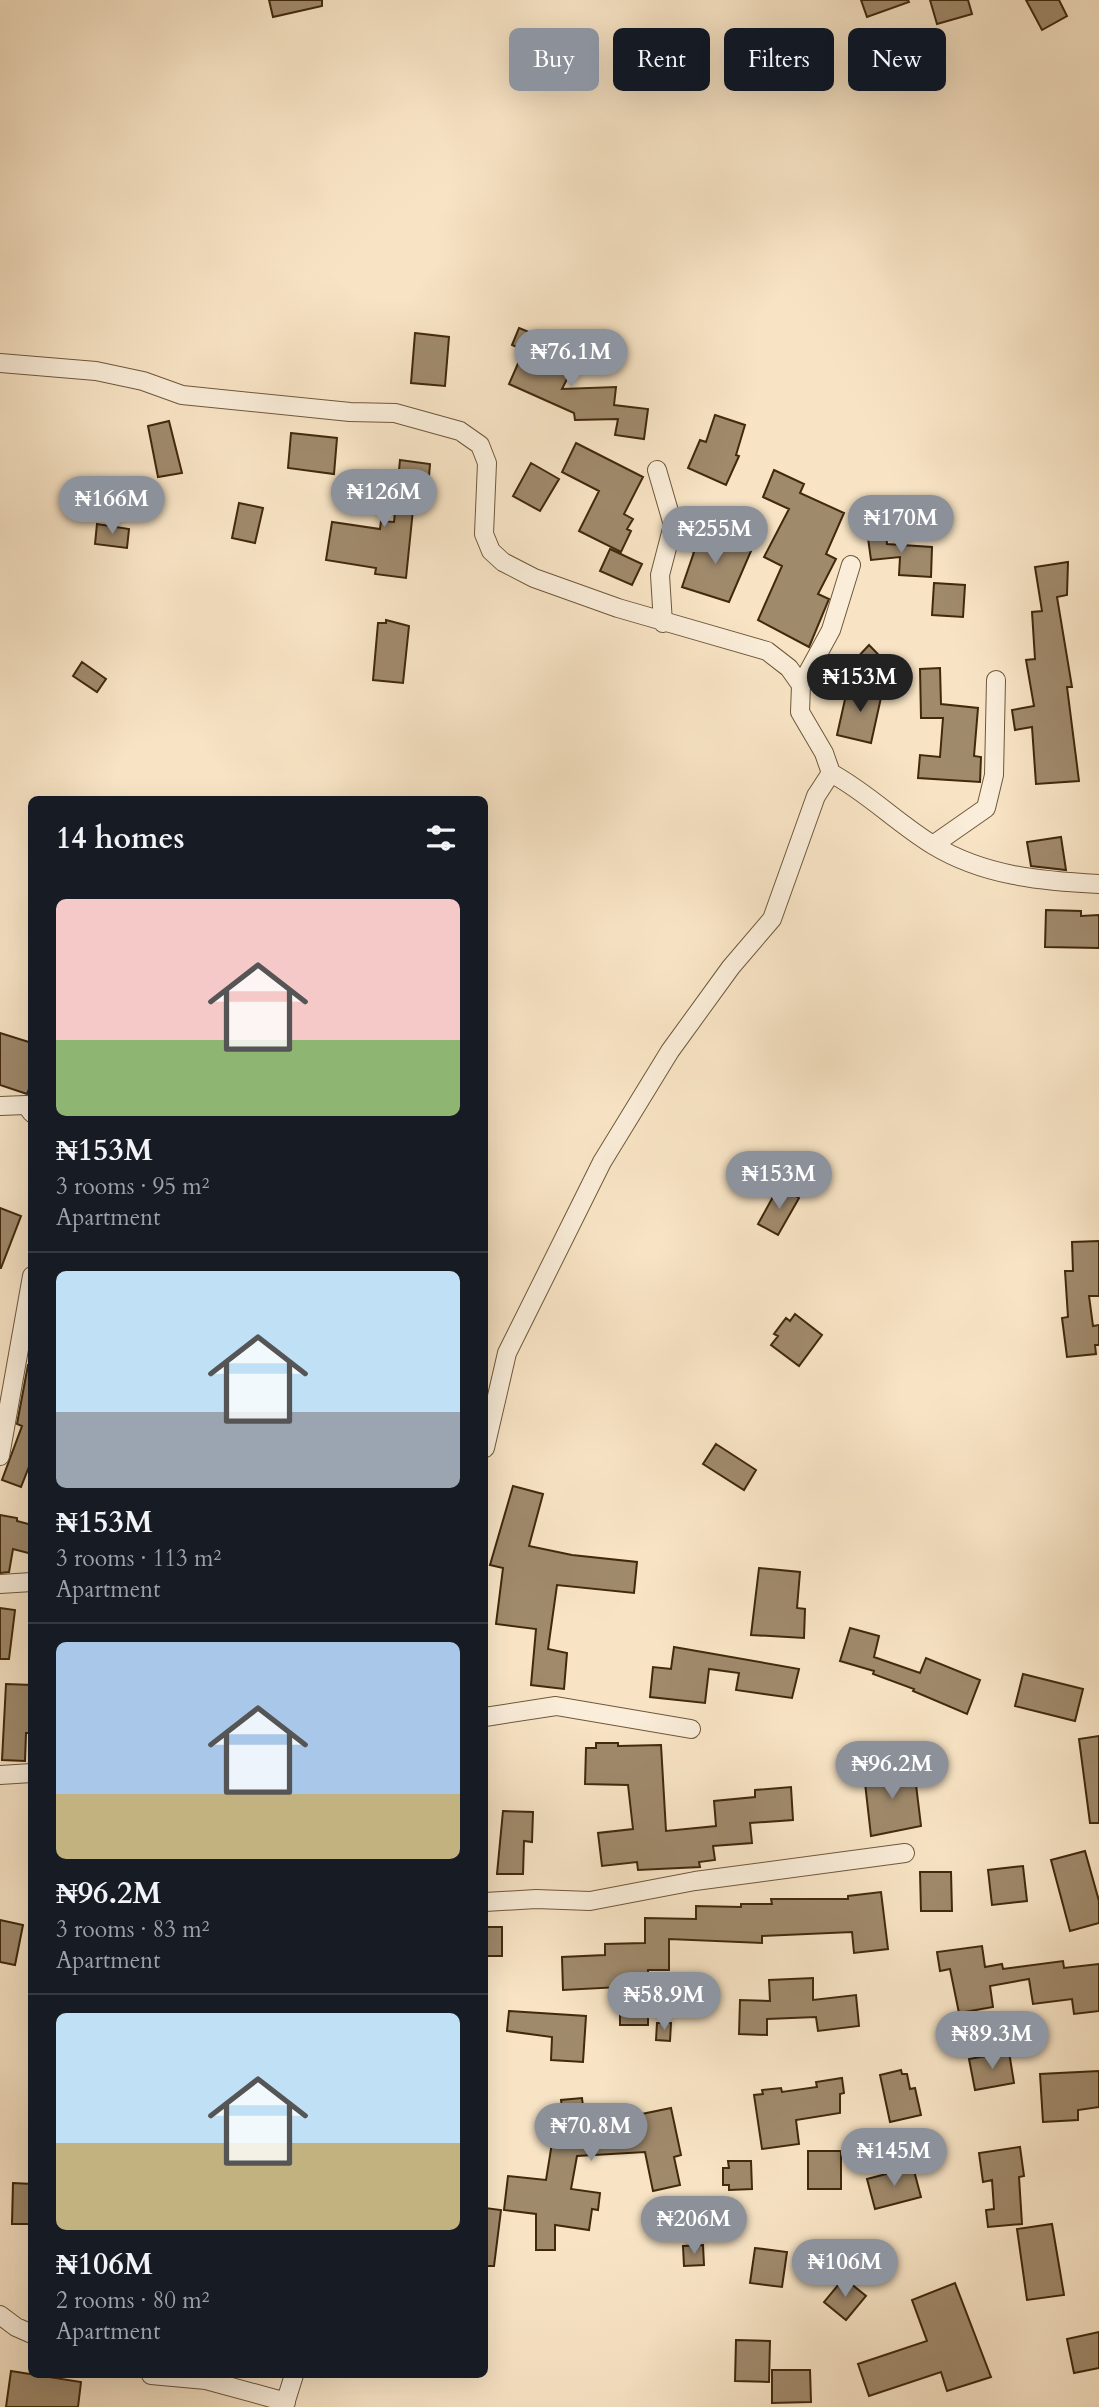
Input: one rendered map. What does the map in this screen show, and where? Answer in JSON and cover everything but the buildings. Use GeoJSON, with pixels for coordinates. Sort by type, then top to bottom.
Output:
{"type":"FeatureCollection","features":[{"type":"Feature","properties":{"kind":"street"},"geometry":{"type":"LineString","coordinates":[[0,363],[96,371],[143,381],[182,394],[350,412],[395,413],[460,431],[480,444],[487,463],[484,534],[491,551],[534,578],[663,623],[767,651],[789,668],[801,685]]}},
{"type":"Feature","properties":{"kind":"street"},"geometry":{"type":"LineString","coordinates":[[657,470],[673,525],[660,575],[663,623]]}},
{"type":"Feature","properties":{"kind":"street"},"geometry":{"type":"LineString","coordinates":[[851,565],[831,631],[801,685],[800,712],[831,773],[859,789],[933,845],[1003,874],[1036,881],[1099,884]]}},
{"type":"Feature","properties":{"kind":"street"},"geometry":{"type":"LineString","coordinates":[[933,845],[986,808],[994,775],[996,680]]}},
{"type":"Feature","properties":{"kind":"street"},"geometry":{"type":"LineString","coordinates":[[488,1436],[508,1353],[602,1162],[670,1051],[731,967],[772,919],[816,796],[831,773]]}},
{"type":"Feature","properties":{"kind":"street"},"geometry":{"type":"LineString","coordinates":[[0,1105],[26,1105],[28,1108]]}},
{"type":"Feature","properties":{"kind":"street"},"geometry":{"type":"LineString","coordinates":[[0,1456],[28,1298]]}},
{"type":"Feature","properties":{"kind":"street"},"geometry":{"type":"LineString","coordinates":[[0,1584],[28,1582]]}},
{"type":"Feature","properties":{"kind":"street"},"geometry":{"type":"LineString","coordinates":[[488,1717],[556,1706],[691,1729]]}},
{"type":"Feature","properties":{"kind":"street"},"geometry":{"type":"LineString","coordinates":[[0,1775],[28,1773]]}},
{"type":"Feature","properties":{"kind":"street"},"geometry":{"type":"LineString","coordinates":[[488,1902],[536,1899],[590,1901],[695,1881],[905,1853]]}},
{"type":"Feature","properties":{"kind":"street"},"geometry":{"type":"LineString","coordinates":[[0,2315],[28,2332]]}},
{"type":"Feature","properties":{"kind":"street"},"geometry":{"type":"LineString","coordinates":[[184,2378],[206,2380],[285,2404],[293,2378]]}}]}
